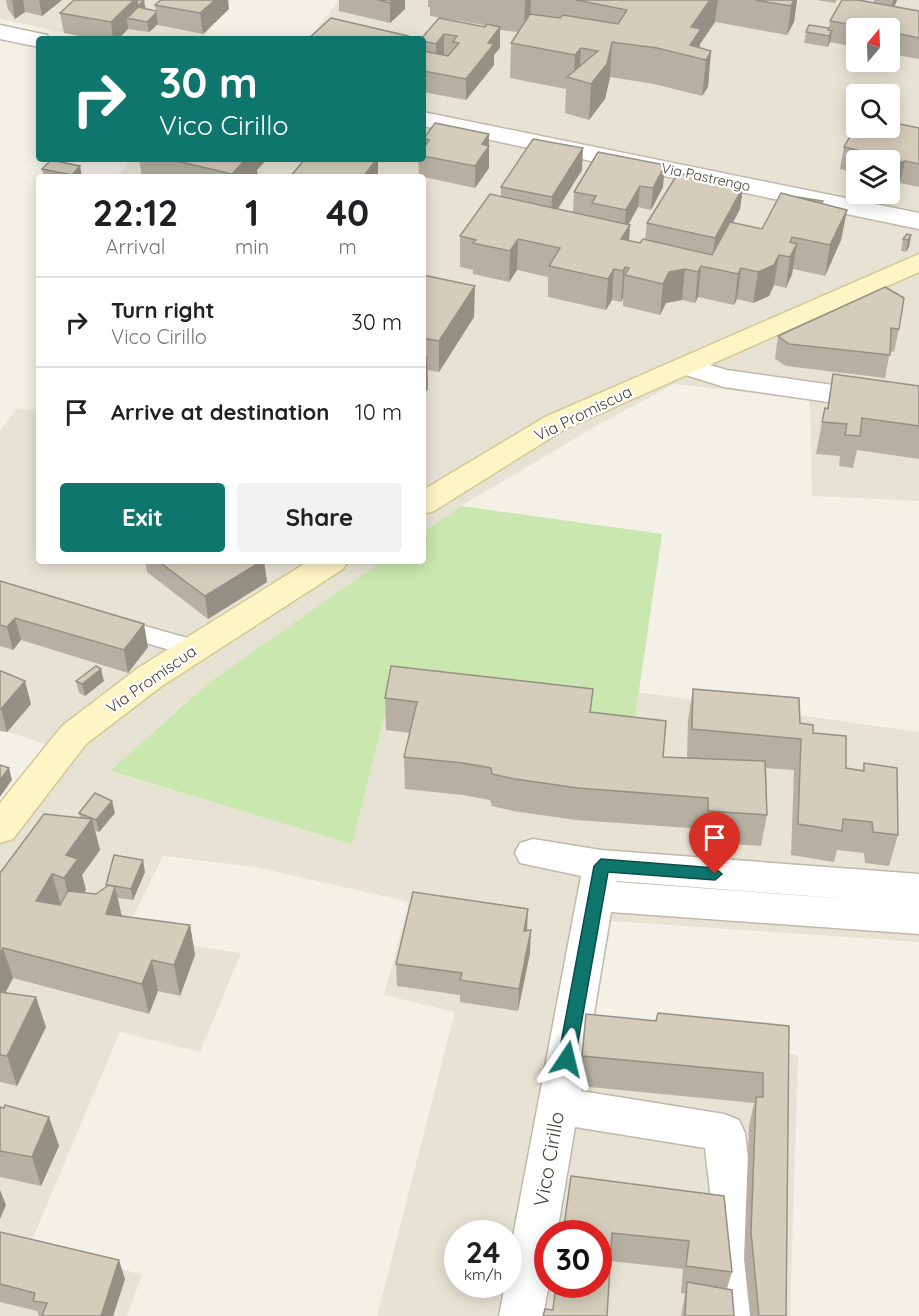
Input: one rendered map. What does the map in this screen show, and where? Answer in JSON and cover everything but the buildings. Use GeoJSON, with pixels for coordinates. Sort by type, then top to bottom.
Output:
{"type":"FeatureCollection","features":[{"type":"Feature","properties":{"kind":"street"},"geometry":{"type":"LineString","coordinates":[[0,32],[36,39]]}},
{"type":"Feature","properties":{"kind":"street","name":"Via Pastrengo"},"geometry":{"type":"LineString","coordinates":[[426,120],[919,221]]}},
{"type":"Feature","properties":{"kind":"street","name":"Via Promiscua"},"geometry":{"type":"LineString","coordinates":[[426,502],[555,423],[919,262]]}},
{"type":"Feature","properties":{"kind":"street"},"geometry":{"type":"LineString","coordinates":[[686,366],[724,378],[919,406]]}},
{"type":"Feature","properties":{"kind":"street","name":"Via Promiscua"},"geometry":{"type":"LineString","coordinates":[[0,830],[74,735],[150,676],[327,564]]}},
{"type":"Feature","properties":{"kind":"street"},"geometry":{"type":"LineString","coordinates":[[533,853],[599,881],[919,919]]}},
{"type":"Feature","properties":{"kind":"street"},"geometry":{"type":"LineString","coordinates":[[599,881],[919,889]]}},
{"type":"Feature","properties":{"kind":"street","name":"Vico Cirillo"},"geometry":{"type":"LineString","coordinates":[[521,1316],[599,881]]}},
{"type":"Feature","properties":{"kind":"street"},"geometry":{"type":"LineString","coordinates":[[558,1106],[723,1133],[734,1217],[739,1316]]}},
{"type":"Feature","properties":{"kind":"lane"},"geometry":{"type":"LineString","coordinates":[[92,619],[194,648]]}},
{"type":"Feature","properties":{"kind":"shaded area"},"geometry":{"type":"Polygon","coordinates":[[[0,0],[231,0],[205,36],[81,36],[0,19],[0,0]]]}},
{"type":"Feature","properties":{"kind":"shaded area"},"geometry":{"type":"Polygon","coordinates":[[[339,0],[919,0],[919,501],[812,496],[810,400],[674,384],[596,426],[461,506],[426,530],[426,174],[118,174],[130,162],[426,162],[426,36],[311,36],[339,0]]]}},
{"type":"Feature","properties":{"kind":"shaded area"},"geometry":{"type":"Polygon","coordinates":[[[18,408],[36,411],[36,564],[378,564],[211,681],[111,772],[352,843],[390,693],[634,723],[638,692],[919,732],[919,942],[611,921],[589,1029],[798,1055],[790,1316],[377,1316],[455,1012],[384,995],[409,902],[256,867],[163,856],[124,935],[241,953],[200,1052],[120,1032],[31,1242],[142,1275],[127,1316],[0,1316],[0,803],[47,745],[0,729],[0,430],[18,408]]]}},
{"type":"Feature","properties":{"kind":"green space"},"geometry":{"type":"Polygon","coordinates":[[[461,506],[662,534],[634,724],[390,694],[352,844],[110,771],[211,681],[378,564],[426,564],[426,530],[461,506]]]}},
{"type":"Feature","properties":{"kind":"route"},"geometry":{"type":"LineString","coordinates":[[567,1059],[601,866],[715,874]]}}]}
